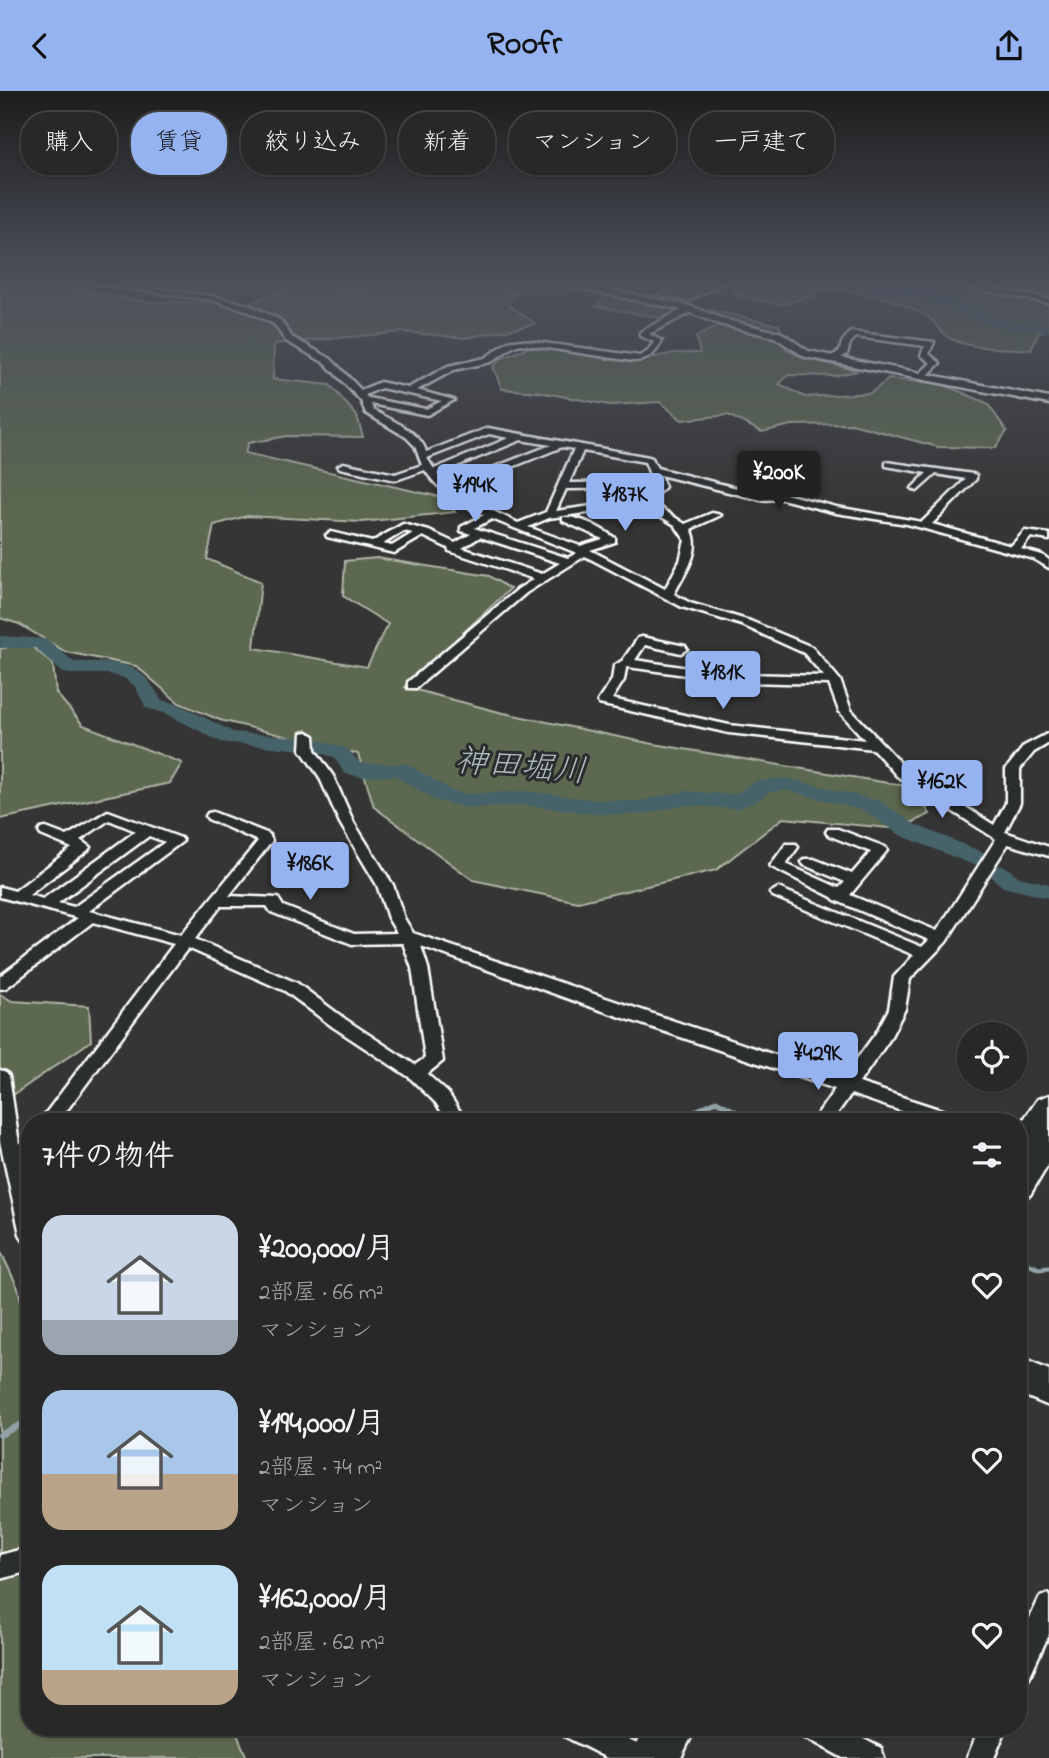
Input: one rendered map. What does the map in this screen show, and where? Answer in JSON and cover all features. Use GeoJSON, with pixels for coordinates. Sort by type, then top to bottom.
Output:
{"type":"FeatureCollection","features":[{"type":"Feature","properties":{"kind":"highway"},"geometry":{"type":"LineString","coordinates":[[1033,1147],[1049,1107]]}},
{"type":"Feature","properties":{"kind":"highway"},"geometry":{"type":"LineString","coordinates":[[1027,1378],[1049,1389]]}},
{"type":"Feature","properties":{"kind":"highway"},"geometry":{"type":"LineString","coordinates":[[653,1758],[667,1736]]}},
{"type":"Feature","properties":{"kind":"street"},"geometry":{"type":"LineString","coordinates":[[329,362],[362,397],[369,411],[419,445],[428,465],[448,489],[463,500],[492,515],[582,551],[686,605],[746,623],[786,638],[808,650],[834,680],[845,711],[902,773],[1001,835],[1049,852]]}},
{"type":"Feature","properties":{"kind":"street"},"geometry":{"type":"LineString","coordinates":[[409,391],[451,367],[483,362]]}},
{"type":"Feature","properties":{"kind":"street"},"geometry":{"type":"LineString","coordinates":[[846,362],[1049,401]]}},
{"type":"Feature","properties":{"kind":"street"},"geometry":{"type":"LineString","coordinates":[[921,377],[934,362]]}},
{"type":"Feature","properties":{"kind":"street"},"geometry":{"type":"LineString","coordinates":[[362,397],[380,385],[450,400],[397,428]]}},
{"type":"Feature","properties":{"kind":"street"},"geometry":{"type":"LineString","coordinates":[[362,397],[428,412]]}},
{"type":"Feature","properties":{"kind":"street"},"geometry":{"type":"LineString","coordinates":[[428,465],[488,431],[649,460],[660,485]]}},
{"type":"Feature","properties":{"kind":"street"},"geometry":{"type":"LineString","coordinates":[[343,466],[396,477],[519,437]]}},
{"type":"Feature","properties":{"kind":"street"},"geometry":{"type":"LineString","coordinates":[[448,489],[559,445]]}},
{"type":"Feature","properties":{"kind":"street"},"geometry":{"type":"LineString","coordinates":[[549,515],[579,449]]}},
{"type":"Feature","properties":{"kind":"street"},"geometry":{"type":"LineString","coordinates":[[889,464],[932,473]]}},
{"type":"Feature","properties":{"kind":"street"},"geometry":{"type":"LineString","coordinates":[[917,488],[935,470],[973,477],[924,526]]}},
{"type":"Feature","properties":{"kind":"street"},"geometry":{"type":"LineString","coordinates":[[656,471],[761,497],[782,496],[836,510],[924,526],[1038,557],[1049,565]]}},
{"type":"Feature","properties":{"kind":"street"},"geometry":{"type":"LineString","coordinates":[[562,486],[660,485]]}},
{"type":"Feature","properties":{"kind":"street"},"geometry":{"type":"LineString","coordinates":[[520,526],[549,515],[644,502],[660,485]]}},
{"type":"Feature","properties":{"kind":"street"},"geometry":{"type":"LineString","coordinates":[[644,502],[685,528],[691,536],[692,547],[667,596]]}},
{"type":"Feature","properties":{"kind":"street"},"geometry":{"type":"LineString","coordinates":[[492,515],[465,529],[569,562]]}},
{"type":"Feature","properties":{"kind":"street"},"geometry":{"type":"LineString","coordinates":[[685,528],[716,515]]}},
{"type":"Feature","properties":{"kind":"street"},"geometry":{"type":"LineString","coordinates":[[412,685],[522,591],[582,551],[611,540],[600,532],[567,519]]}},
{"type":"Feature","properties":{"kind":"street"},"geometry":{"type":"LineString","coordinates":[[331,535],[394,549],[422,532],[455,547],[453,548],[543,578]]}},
{"type":"Feature","properties":{"kind":"street"},"geometry":{"type":"LineString","coordinates":[[455,547],[480,533]]}},
{"type":"Feature","properties":{"kind":"street"},"geometry":{"type":"LineString","coordinates":[[1014,550],[1029,533],[1049,537]]}},
{"type":"Feature","properties":{"kind":"street"},"geometry":{"type":"LineString","coordinates":[[627,663],[642,641],[681,649]]}},
{"type":"Feature","properties":{"kind":"street"},"geometry":{"type":"LineString","coordinates":[[834,680],[702,677],[688,672],[627,663],[620,666],[618,680],[604,701],[729,729],[878,745]]}},
{"type":"Feature","properties":{"kind":"street"},"geometry":{"type":"LineString","coordinates":[[307,736],[308,750],[326,776],[347,823],[385,885],[396,918],[414,948],[421,968],[434,1061],[415,1073]]}},
{"type":"Feature","properties":{"kind":"street"},"geometry":{"type":"LineString","coordinates":[[827,1113],[883,1036],[898,1009],[902,977],[940,938],[1001,835],[1013,803],[1013,769],[1029,749],[1049,737]]}},
{"type":"Feature","properties":{"kind":"street"},"geometry":{"type":"LineString","coordinates":[[0,984],[176,841],[108,815],[69,841]]}},
{"type":"Feature","properties":{"kind":"street"},"geometry":{"type":"LineString","coordinates":[[55,1113],[150,985],[265,841],[264,837],[213,816]]}},
{"type":"Feature","properties":{"kind":"street"},"geometry":{"type":"LineString","coordinates":[[46,904],[147,830]]}},
{"type":"Feature","properties":{"kind":"street"},"geometry":{"type":"LineString","coordinates":[[17,897],[83,847],[46,832]]}},
{"type":"Feature","properties":{"kind":"street"},"geometry":{"type":"LineString","coordinates":[[832,832],[880,850],[841,895]]}},
{"type":"Feature","properties":{"kind":"street"},"geometry":{"type":"LineString","coordinates":[[792,847],[776,866],[841,895],[840,897],[940,938]]}},
{"type":"Feature","properties":{"kind":"street"},"geometry":{"type":"LineString","coordinates":[[809,862],[854,880]]}},
{"type":"Feature","properties":{"kind":"street"},"geometry":{"type":"LineString","coordinates":[[0,892],[187,942],[291,986],[339,1023],[415,1073],[442,1098],[452,1113]]}},
{"type":"Feature","properties":{"kind":"street"},"geometry":{"type":"LineString","coordinates":[[778,893],[925,954]]}},
{"type":"Feature","properties":{"kind":"street"},"geometry":{"type":"LineString","coordinates":[[216,901],[273,901],[276,909],[352,939],[414,938],[597,1003],[929,1113]]}},
{"type":"Feature","properties":{"kind":"street"},"geometry":{"type":"LineString","coordinates":[[0,1076],[6,1131],[21,1197]]}},
{"type":"Feature","properties":{"kind":"street"},"geometry":{"type":"LineString","coordinates":[[13,1164],[21,1155]]}},
{"type":"Feature","properties":{"kind":"street"},"geometry":{"type":"LineString","coordinates":[[0,1567],[21,1561]]}},
{"type":"Feature","properties":{"kind":"street"},"geometry":{"type":"LineString","coordinates":[[1027,1654],[1049,1606]]}},
{"type":"Feature","properties":{"kind":"street"},"geometry":{"type":"LineString","coordinates":[[591,1736],[635,1758]]}},
{"type":"Feature","properties":{"kind":"street"},"geometry":{"type":"LineString","coordinates":[[829,1736],[871,1758]]}},
{"type":"Feature","properties":{"kind":"street"},"geometry":{"type":"LineString","coordinates":[[980,1758],[990,1736]]}},
{"type":"Feature","properties":{"kind":"green space"},"geometry":{"type":"Polygon","coordinates":[[[0,362],[273,362],[273,379],[330,385],[357,416],[363,437],[287,436],[248,443],[245,453],[440,497],[455,512],[362,522],[247,516],[214,525],[207,559],[261,582],[254,648],[367,667],[388,624],[343,596],[345,561],[377,558],[489,576],[510,589],[405,687],[499,712],[648,743],[912,787],[930,814],[899,829],[783,818],[716,870],[578,902],[473,880],[374,807],[358,754],[220,720],[179,703],[136,666],[66,652],[19,624],[0,618],[0,362]]]}},
{"type":"Feature","properties":{"kind":"green space"},"geometry":{"type":"Polygon","coordinates":[[[498,362],[820,362],[858,371],[833,376],[789,375],[779,384],[805,397],[870,393],[889,379],[942,384],[987,403],[1007,431],[995,448],[938,447],[852,424],[791,425],[762,432],[728,415],[682,420],[660,402],[610,405],[539,392],[502,389],[493,367],[498,362]]]}},
{"type":"Feature","properties":{"kind":"green space"},"geometry":{"type":"Polygon","coordinates":[[[28,643],[53,664],[56,693],[83,725],[182,763],[170,783],[0,819],[0,649],[28,643]]]}},
{"type":"Feature","properties":{"kind":"green space"},"geometry":{"type":"Polygon","coordinates":[[[0,994],[12,1001],[89,1006],[91,1041],[0,1104],[0,994]]]}},
{"type":"Feature","properties":{"kind":"green space"},"geometry":{"type":"Polygon","coordinates":[[[0,1250],[18,1288],[21,1301],[21,1736],[238,1736],[247,1758],[0,1758],[0,1250]]]}},
{"type":"Feature","properties":{"kind":"waterway","name":"神田堀川"},"geometry":{"type":"LineString","coordinates":[[0,642],[40,643],[69,668],[110,668],[131,674],[143,683],[153,704],[171,708],[228,738],[315,745],[341,753],[352,768],[361,771],[399,769],[443,795],[465,801],[527,798],[597,807],[639,808],[686,798],[735,802],[764,786],[786,784],[872,806],[908,830],[979,859]]}},
{"type":"Feature","properties":{"kind":"waterway","name":"神田堀川"},"geometry":{"type":"LineString","coordinates":[[998,872],[1011,882],[1049,891]]}},
{"type":"Feature","properties":{"kind":"waterway"},"geometry":{"type":"LineString","coordinates":[[691,1113],[716,1101],[739,1113]]}},
{"type":"Feature","properties":{"kind":"waterway"},"geometry":{"type":"LineString","coordinates":[[1027,1263],[1039,1269],[1049,1268]]}},
{"type":"Feature","properties":{"kind":"waterway"},"geometry":{"type":"LineString","coordinates":[[0,1435],[21,1424]]}}]}
